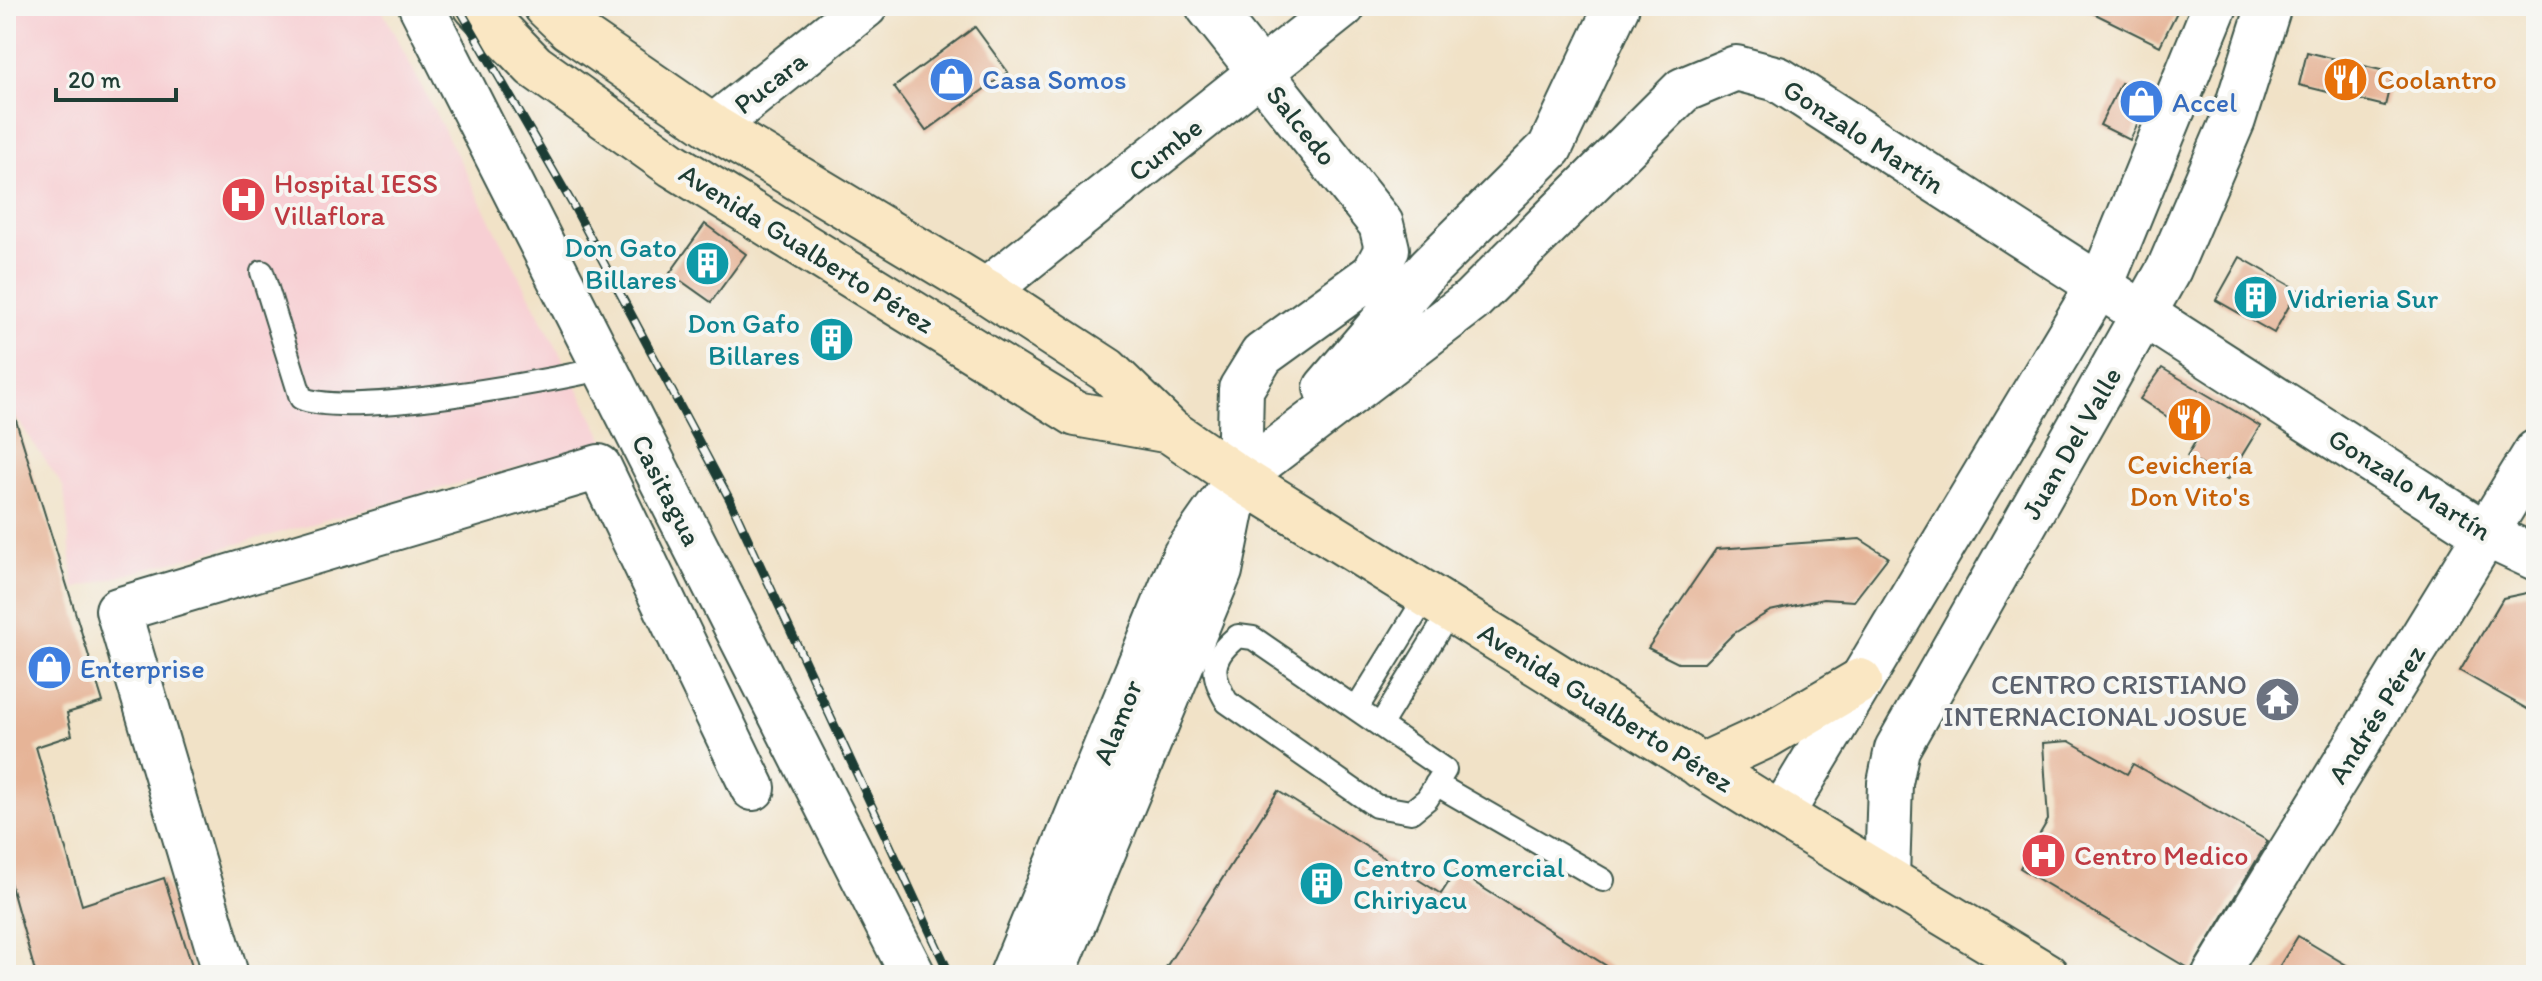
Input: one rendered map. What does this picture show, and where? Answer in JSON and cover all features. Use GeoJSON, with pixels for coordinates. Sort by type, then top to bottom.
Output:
{"type":"FeatureCollection","features":[{"type":"Feature","properties":{"kind":"main road","name":"Avenida Gualberto Pérez"},"geometry":{"type":"LineString","coordinates":[[476,6],[534,66],[673,165],[1076,414],[1170,431]]}},
{"type":"Feature","properties":{"kind":"main road","name":"Avenida Gualberto Pérez"},"geometry":{"type":"LineString","coordinates":[[546,6],[569,28],[713,127],[986,291],[1107,370],[1170,431],[1239,478],[1701,766],[2046,975]]}},
{"type":"Feature","properties":{"kind":"main road"},"geometry":{"type":"LineString","coordinates":[[1701,766],[1766,736],[1860,681]]}},
{"type":"Feature","properties":{"kind":"street","name":"Casitagua"},"geometry":{"type":"LineString","coordinates":[[421,6],[913,975]]}},
{"type":"Feature","properties":{"kind":"street","name":"Pucara"},"geometry":{"type":"LineString","coordinates":[[713,127],[865,6]]}},
{"type":"Feature","properties":{"kind":"street","name":"Salcedo"},"geometry":{"type":"LineString","coordinates":[[1208,6],[1381,224],[1387,249]]}},
{"type":"Feature","properties":{"kind":"street","name":"Cumbe"},"geometry":{"type":"LineString","coordinates":[[986,291],[1343,6]]}},
{"type":"Feature","properties":{"kind":"street"},"geometry":{"type":"LineString","coordinates":[[1239,478],[1335,379],[1430,267],[1550,148],[1617,6]]}},
{"type":"Feature","properties":{"kind":"street","name":"Juan Del Valle"},"geometry":{"type":"LineString","coordinates":[[1781,815],[2098,287],[2131,218],[2215,6]]}},
{"type":"Feature","properties":{"kind":"street","name":"Juan Del Valle"},"geometry":{"type":"LineString","coordinates":[[1887,877],[1890,783],[1897,749],[2146,313],[2178,249],[2233,120],[2269,6]]}},
{"type":"Feature","properties":{"kind":"street","name":"Gonzalo Martín"},"geometry":{"type":"LineString","coordinates":[[1239,478],[1471,301],[1683,90],[1736,68],[1778,79],[2487,535],[2536,558]]}},
{"type":"Feature","properties":{"kind":"street","name":"Alamor"},"geometry":{"type":"LineString","coordinates":[[1052,975],[1220,571],[1239,478],[1241,389],[1262,355],[1374,274],[1387,249]]}},
{"type":"Feature","properties":{"kind":"street","name":"Andrés Pérez"},"geometry":{"type":"LineString","coordinates":[[2215,975],[2536,452]]}},
{"type":"Feature","properties":{"kind":"street"},"geometry":{"type":"LineString","coordinates":[[226,975],[118,610],[599,467],[753,788]]}},
{"type":"Feature","properties":{"kind":"street","name":"Alamor"},"geometry":{"type":"LineString","coordinates":[[1012,975],[1185,555],[1239,478]]}},
{"type":"Feature","properties":{"kind":"lane"},"geometry":{"type":"LineString","coordinates":[[262,272],[301,398],[312,403],[354,406],[561,379],[605,368]]}},
{"type":"Feature","properties":{"kind":"lane"},"geometry":{"type":"LineString","coordinates":[[1357,708],[1439,603]]}},
{"type":"Feature","properties":{"kind":"lane"},"geometry":{"type":"LineString","coordinates":[[1381,724],[1439,603]]}},
{"type":"Feature","properties":{"kind":"lane"},"geometry":{"type":"LineString","coordinates":[[1238,636],[1253,638],[1381,724],[1445,770],[1427,799],[1411,812],[1376,806],[1227,702],[1215,681],[1216,661],[1238,636]]}},
{"type":"Feature","properties":{"kind":"lane"},"geometry":{"type":"LineString","coordinates":[[1436,784],[1603,880]]}},
{"type":"Feature","properties":{"kind":"shaded area","name":"Hospital IESS Villaflora"},"geometry":{"type":"Polygon","coordinates":[[[6,6],[380,6],[606,443],[74,589],[64,488],[10,409],[6,392],[6,6]]]}},
{"type":"Feature","properties":{"kind":"building"},"geometry":{"type":"Polygon","coordinates":[[[2079,6],[2180,6],[2160,46],[2079,6]]]}},
{"type":"Feature","properties":{"kind":"building","name":"Casa Somos"},"geometry":{"type":"Polygon","coordinates":[[[975,27],[1008,72],[926,131],[894,87],[975,27]]]}},
{"type":"Feature","properties":{"kind":"building","name":"Coolantro"},"geometry":{"type":"Polygon","coordinates":[[[2307,52],[2393,73],[2385,106],[2299,85],[2307,52]]]}},
{"type":"Feature","properties":{"kind":"building"},"geometry":{"type":"Polygon","coordinates":[[[2121,83],[2151,97],[2130,140],[2100,125],[2121,83]]]}},
{"type":"Feature","properties":{"kind":"building","name":"Don Gato Billares"},"geometry":{"type":"Polygon","coordinates":[[[705,224],[746,254],[711,302],[670,273],[705,224]]]}},
{"type":"Feature","properties":{"kind":"building","name":"Vidrieria Sur"},"geometry":{"type":"Polygon","coordinates":[[[2240,257],[2298,290],[2274,333],[2216,300],[2240,257]]]}},
{"type":"Feature","properties":{"kind":"building"},"geometry":{"type":"Polygon","coordinates":[[[2162,368],[2260,426],[2227,480],[2187,456],[2198,437],[2140,399],[2162,368]]]}},
{"type":"Feature","properties":{"kind":"building"},"geometry":{"type":"Polygon","coordinates":[[[13,411],[103,702],[67,713],[72,735],[36,747],[82,905],[164,878],[195,975],[36,975],[6,868],[6,412],[13,411]]]}},
{"type":"Feature","properties":{"kind":"building"},"geometry":{"type":"Polygon","coordinates":[[[1860,539],[1888,557],[1854,601],[1823,599],[1770,611],[1733,634],[1704,663],[1678,663],[1648,648],[1716,549],[1860,539]]]}},
{"type":"Feature","properties":{"kind":"building"},"geometry":{"type":"Polygon","coordinates":[[[2536,591],[2536,714],[2460,671],[2503,598],[2536,591]]]}},
{"type":"Feature","properties":{"kind":"building"},"geometry":{"type":"Polygon","coordinates":[[[2069,741],[2127,774],[2133,764],[2268,841],[2191,970],[2020,868],[2048,820],[2043,743],[2069,741]]]}},
{"type":"Feature","properties":{"kind":"building","name":"Centro Comercial Chiriyacu"},"geometry":{"type":"Polygon","coordinates":[[[1278,791],[1441,894],[1456,871],[1621,975],[1161,975],[1278,791]]]}},
{"type":"Feature","properties":{"kind":"building"},"geometry":{"type":"Polygon","coordinates":[[[2298,936],[2363,975],[2274,975],[2298,936]]]}},
{"type":"Feature","properties":{"kind":"railway"},"geometry":{"type":"LineString","coordinates":[[458,6],[573,205],[730,500],[950,975]]}},
{"type":"Feature","properties":{"kind":"place","name":"Casa Somos"},"geometry":{"type":"Point","coordinates":[951,79]}},
{"type":"Feature","properties":{"kind":"place","name":"Coolantro"},"geometry":{"type":"Point","coordinates":[2346,79]}},
{"type":"Feature","properties":{"kind":"place","name":"Accel"},"geometry":{"type":"Point","coordinates":[2141,102]}},
{"type":"Feature","properties":{"kind":"place","name":"Hospital IESS Villaflora"},"geometry":{"type":"Point","coordinates":[243,199]}},
{"type":"Feature","properties":{"kind":"place","name":"Don Gato Billares"},"geometry":{"type":"Point","coordinates":[708,263]}},
{"type":"Feature","properties":{"kind":"place","name":"Vidrieria Sur"},"geometry":{"type":"Point","coordinates":[2256,298]}},
{"type":"Feature","properties":{"kind":"place","name":"Don Gafo Billares"},"geometry":{"type":"Point","coordinates":[831,339]}},
{"type":"Feature","properties":{"kind":"place","name":"Cevichería Don Vito's"},"geometry":{"type":"Point","coordinates":[2190,419]}},
{"type":"Feature","properties":{"kind":"place","name":"Enterprise"},"geometry":{"type":"Point","coordinates":[49,668]}},
{"type":"Feature","properties":{"kind":"place","name":"CENTRO CRISTIANO INTERNACIONAL JOSUE"},"geometry":{"type":"Point","coordinates":[2278,700]}},
{"type":"Feature","properties":{"kind":"place","name":"Centro Medico"},"geometry":{"type":"Point","coordinates":[2043,855]}},
{"type":"Feature","properties":{"kind":"place","name":"Centro Comercial Chiriyacu"},"geometry":{"type":"Point","coordinates":[1322,883]}}]}
